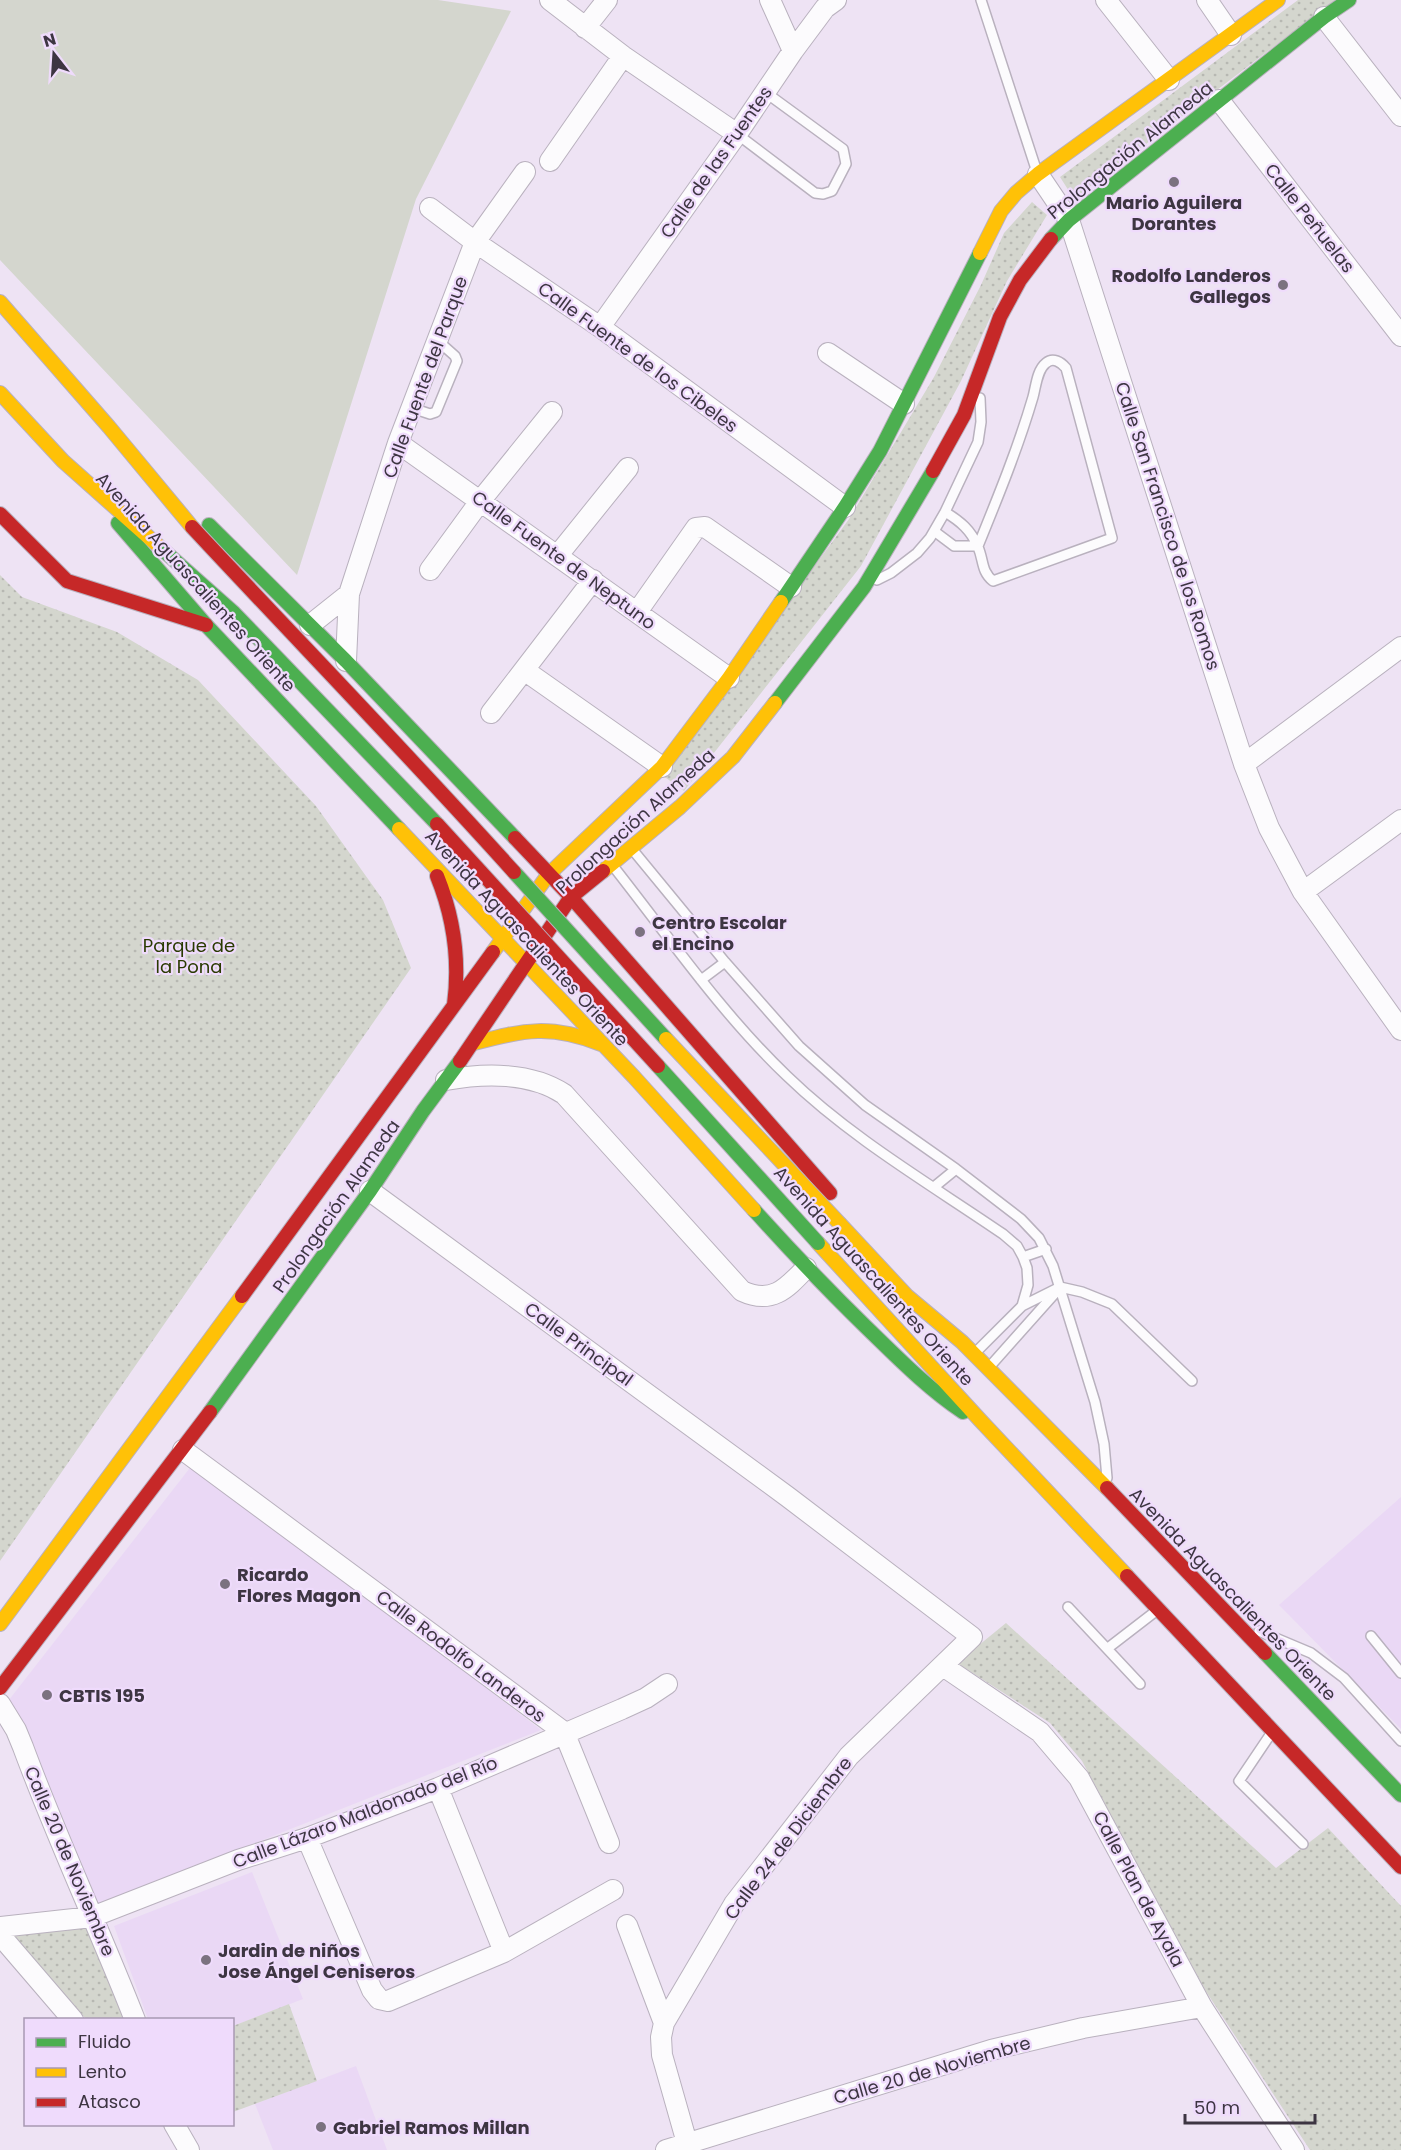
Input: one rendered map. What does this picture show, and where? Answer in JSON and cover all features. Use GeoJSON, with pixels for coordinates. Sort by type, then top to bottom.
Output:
{"type":"FeatureCollection","features":[{"type":"Feature","properties":{"kind":"main road","name":"Prolongación Alameda"},"geometry":{"type":"LineString","coordinates":[[0,1624],[453,1008],[548,874],[662,767],[729,678],[845,507],[880,451],[1001,211],[1016,193],[1038,174],[1278,0]]}},
{"type":"Feature","properties":{"kind":"main road","name":"Prolongación Alameda"},"geometry":{"type":"LineString","coordinates":[[0,1688],[183,1450],[370,1191],[446,1080],[529,967],[571,897],[680,807],[733,757],[864,587],[942,458],[964,415],[1000,317],[1020,280],[1041,250],[1069,220],[1348,0]]}},
{"type":"Feature","properties":{"kind":"main road","name":"Avenida Aguascalientes Oriente"},"geometry":{"type":"LineString","coordinates":[[0,302],[110,427],[192,527],[340,686],[431,779],[646,1019],[907,1296],[962,1342]]}},
{"type":"Feature","properties":{"kind":"main road","name":"Avenida Aguascalientes Oriente"},"geometry":{"type":"LineString","coordinates":[[0,393],[63,461],[206,625],[603,1045],[806,1268],[936,1394],[980,1420]]}},
{"type":"Feature","properties":{"kind":"main road","name":"Avenida Aguascalientes Oriente"},"geometry":{"type":"LineString","coordinates":[[110,427],[346,661],[571,897],[962,1342],[1108,1489],[1401,1795]]}},
{"type":"Feature","properties":{"kind":"main road","name":"Avenida Aguascalientes Oriente"},"geometry":{"type":"LineString","coordinates":[[63,461],[234,613],[464,852],[980,1420],[1401,1867]]}},
{"type":"Feature","properties":{"kind":"main road"},"geometry":{"type":"LineString","coordinates":[[0,514],[66,581],[206,625]]}},
{"type":"Feature","properties":{"kind":"main road"},"geometry":{"type":"LineString","coordinates":[[444,877],[459,874],[489,862],[497,847],[499,822]]}},
{"type":"Feature","properties":{"kind":"main road"},"geometry":{"type":"LineString","coordinates":[[432,863],[448,907],[456,944],[453,1008]]}},
{"type":"Feature","properties":{"kind":"main road"},"geometry":{"type":"LineString","coordinates":[[529,967],[553,937],[574,927],[595,927]]}},
{"type":"Feature","properties":{"kind":"main road"},"geometry":{"type":"LineString","coordinates":[[474,1043],[513,1033],[544,1031],[574,1035],[603,1045]]}},
{"type":"Feature","properties":{"kind":"street"},"geometry":{"type":"LineString","coordinates":[[550,0],[623,56],[737,134]]}},
{"type":"Feature","properties":{"kind":"street"},"geometry":{"type":"LineString","coordinates":[[585,28],[607,0]]}},
{"type":"Feature","properties":{"kind":"street"},"geometry":{"type":"LineString","coordinates":[[770,0],[793,51]]}},
{"type":"Feature","properties":{"kind":"street","name":"Calle de las Fuentes"},"geometry":{"type":"LineString","coordinates":[[600,327],[793,51],[825,8],[836,0]]}},
{"type":"Feature","properties":{"kind":"street"},"geometry":{"type":"LineString","coordinates":[[1106,0],[1169,80]]}},
{"type":"Feature","properties":{"kind":"street"},"geometry":{"type":"LineString","coordinates":[[1207,0],[1231,35]]}},
{"type":"Feature","properties":{"kind":"street"},"geometry":{"type":"LineString","coordinates":[[1324,17],[1401,116]]}},
{"type":"Feature","properties":{"kind":"street"},"geometry":{"type":"LineString","coordinates":[[550,161],[623,56]]}},
{"type":"Feature","properties":{"kind":"street","name":"Calle Peñuelas"},"geometry":{"type":"LineString","coordinates":[[1219,100],[1401,336]]}},
{"type":"Feature","properties":{"kind":"street","name":"Calle Fuente del Parque"},"geometry":{"type":"LineString","coordinates":[[346,661],[349,594],[398,443],[475,242],[525,172]]}},
{"type":"Feature","properties":{"kind":"street","name":"Calle San Francisco de los Romos"},"geometry":{"type":"LineString","coordinates":[[1038,174],[1069,220],[1244,764],[1269,828],[1303,892],[1401,1030]]}},
{"type":"Feature","properties":{"kind":"street","name":"Calle Fuente de los Cibeles"},"geometry":{"type":"LineString","coordinates":[[430,208],[475,242],[600,327],[845,507]]}},
{"type":"Feature","properties":{"kind":"street"},"geometry":{"type":"LineString","coordinates":[[828,353],[904,404]]}},
{"type":"Feature","properties":{"kind":"street"},"geometry":{"type":"LineString","coordinates":[[430,570],[481,500],[552,412]]}},
{"type":"Feature","properties":{"kind":"street","name":"Calle Fuente de Neptuno"},"geometry":{"type":"LineString","coordinates":[[398,443],[729,678]]}},
{"type":"Feature","properties":{"kind":"street"},"geometry":{"type":"LineString","coordinates":[[558,555],[628,468]]}},
{"type":"Feature","properties":{"kind":"street"},"geometry":{"type":"LineString","coordinates":[[637,612],[696,528],[701,526],[791,587]]}},
{"type":"Feature","properties":{"kind":"street"},"geometry":{"type":"LineString","coordinates":[[491,713],[593,580]]}},
{"type":"Feature","properties":{"kind":"street"},"geometry":{"type":"LineString","coordinates":[[310,625],[349,594]]}},
{"type":"Feature","properties":{"kind":"street"},"geometry":{"type":"LineString","coordinates":[[1244,764],[1401,647]]}},
{"type":"Feature","properties":{"kind":"street"},"geometry":{"type":"LineString","coordinates":[[524,670],[662,767]]}},
{"type":"Feature","properties":{"kind":"street"},"geometry":{"type":"LineString","coordinates":[[1303,892],[1401,820]]}},
{"type":"Feature","properties":{"kind":"street"},"geometry":{"type":"LineString","coordinates":[[446,1080],[459,1077],[504,1077],[530,1080],[544,1083],[564,1094],[742,1291],[759,1296],[776,1294],[806,1268]]}},
{"type":"Feature","properties":{"kind":"street","name":"Calle Principal"},"geometry":{"type":"LineString","coordinates":[[370,1191],[788,1497],[972,1637]]}},
{"type":"Feature","properties":{"kind":"street","name":"Calle Rodolfo Landeros"},"geometry":{"type":"LineString","coordinates":[[183,1450],[564,1732]]}},
{"type":"Feature","properties":{"kind":"street","name":"Calle 24 de Diciembre"},"geometry":{"type":"LineString","coordinates":[[687,2143],[662,2055],[661,2037],[664,2022],[735,1904],[849,1756],[972,1637]]}},
{"type":"Feature","properties":{"kind":"street","name":"Calle Plan de Ayala"},"geometry":{"type":"LineString","coordinates":[[943,1666],[1040,1732],[1079,1778],[1202,2007],[1294,2150]]}},
{"type":"Feature","properties":{"kind":"street","name":"Calle Lázaro Maldonado del Río"},"geometry":{"type":"LineString","coordinates":[[0,1927],[92,1917],[238,1860],[307,1838],[438,1788],[646,1698],[667,1684]]}},
{"type":"Feature","properties":{"kind":"street","name":"Calle 20 de Noviembre"},"geometry":{"type":"LineString","coordinates":[[0,1704],[20,1738],[135,2018]]}},
{"type":"Feature","properties":{"kind":"street"},"geometry":{"type":"LineString","coordinates":[[564,1732],[609,1843]]}},
{"type":"Feature","properties":{"kind":"street"},"geometry":{"type":"LineString","coordinates":[[438,1788],[504,1952]]}},
{"type":"Feature","properties":{"kind":"street"},"geometry":{"type":"LineString","coordinates":[[307,1838],[372,1990],[379,1999],[388,2001],[504,1952],[613,1890]]}},
{"type":"Feature","properties":{"kind":"street"},"geometry":{"type":"LineString","coordinates":[[627,1925],[664,2022]]}},
{"type":"Feature","properties":{"kind":"street"},"geometry":{"type":"LineString","coordinates":[[0,1935],[72,2018]]}},
{"type":"Feature","properties":{"kind":"street","name":"Calle 20 de Noviembre"},"geometry":{"type":"LineString","coordinates":[[666,2150],[991,2050],[1083,2028],[1202,2007]]}},
{"type":"Feature","properties":{"kind":"street"},"geometry":{"type":"LineString","coordinates":[[173,2126],[189,2150]]}},
{"type":"Feature","properties":{"kind":"lane","name":"Calle San Francisco de los Romos"},"geometry":{"type":"LineString","coordinates":[[981,0],[1038,174]]}},
{"type":"Feature","properties":{"kind":"lane"},"geometry":{"type":"LineString","coordinates":[[737,134],[814,193],[823,194],[832,191],[846,164],[843,149],[765,92]]}},
{"type":"Feature","properties":{"kind":"lane"},"geometry":{"type":"LineString","coordinates":[[945,512],[965,525],[978,546],[986,575],[993,582],[1112,538],[1066,368],[1060,362],[1052,360],[1040,370],[1023,432],[978,546]]}},
{"type":"Feature","properties":{"kind":"lane"},"geometry":{"type":"LineString","coordinates":[[864,587],[891,573],[917,553],[945,512],[978,442],[981,422],[978,378]]}},
{"type":"Feature","properties":{"kind":"lane"},"geometry":{"type":"LineString","coordinates":[[934,531],[954,546],[978,546]]}},
{"type":"Feature","properties":{"kind":"lane"},"geometry":{"type":"LineString","coordinates":[[631,848],[725,962],[799,1046],[865,1105],[956,1169],[1031,1228],[1046,1249],[1060,1287],[1095,1402],[1104,1444],[1108,1489]]}},
{"type":"Feature","properties":{"kind":"lane"},"geometry":{"type":"LineString","coordinates":[[611,864],[701,980],[754,1043],[788,1077],[841,1124],[1004,1234],[1017,1246],[1027,1268],[1028,1286],[1022,1306]]}},
{"type":"Feature","properties":{"kind":"lane"},"geometry":{"type":"LineString","coordinates":[[701,980],[725,962]]}},
{"type":"Feature","properties":{"kind":"lane"},"geometry":{"type":"LineString","coordinates":[[934,1187],[956,1169]]}},
{"type":"Feature","properties":{"kind":"lane"},"geometry":{"type":"LineString","coordinates":[[1023,1257],[1046,1249]]}},
{"type":"Feature","properties":{"kind":"lane"},"geometry":{"type":"LineString","coordinates":[[989,1368],[1060,1287]]}},
{"type":"Feature","properties":{"kind":"lane"},"geometry":{"type":"LineString","coordinates":[[974,1354],[1022,1306],[1060,1287],[1082,1292],[1112,1304],[1192,1381]]}},
{"type":"Feature","properties":{"kind":"lane"},"geometry":{"type":"LineString","coordinates":[[1068,1607],[1140,1684]]}},
{"type":"Feature","properties":{"kind":"lane"},"geometry":{"type":"LineString","coordinates":[[1108,1648],[1158,1609]]}},
{"type":"Feature","properties":{"kind":"lane"},"geometry":{"type":"LineString","coordinates":[[1232,1618],[1311,1653],[1344,1678],[1401,1741]]}},
{"type":"Feature","properties":{"kind":"lane"},"geometry":{"type":"LineString","coordinates":[[1371,1636],[1401,1673]]}},
{"type":"Feature","properties":{"kind":"lane"},"geometry":{"type":"LineString","coordinates":[[1273,1731],[1239,1781],[1303,1844]]}},
{"type":"Feature","properties":{"kind":"shaded area","name":"Ricardo Flores Magon"},"geometry":{"type":"Polygon","coordinates":[[[193,1464],[541,1730],[88,1909],[5,1705],[193,1464]]]}},
{"type":"Feature","properties":{"kind":"shaded area"},"geometry":{"type":"Polygon","coordinates":[[[1401,1497],[1401,1729],[1279,1605],[1401,1497]]]}},
{"type":"Feature","properties":{"kind":"shaded area","name":"Jardin de niños Jose Ángel Ceniseros"},"geometry":{"type":"Polygon","coordinates":[[[252,1872],[303,1999],[234,2026],[234,2018],[148,2018],[114,1926],[252,1872]]]}},
{"type":"Feature","properties":{"kind":"shaded area","name":"Gabriel Ramos Millan"},"geometry":{"type":"Polygon","coordinates":[[[356,2066],[387,2150],[273,2150],[255,2104],[356,2066]]]}},
{"type":"Feature","properties":{"kind":"green space"},"geometry":{"type":"Polygon","coordinates":[[[0,0],[438,0],[511,11],[416,199],[297,575],[0,260],[0,0]]]}},
{"type":"Feature","properties":{"kind":"green space"},"geometry":{"type":"Polygon","coordinates":[[[1298,0],[1335,0],[1074,199],[1060,177],[1298,0]]]}},
{"type":"Feature","properties":{"kind":"green space"},"geometry":{"type":"Polygon","coordinates":[[[1032,202],[1047,215],[1007,281],[961,381],[861,566],[684,791],[662,775],[849,519],[934,377],[981,285],[1004,233],[1032,202]]]}},
{"type":"Feature","properties":{"kind":"green space","name":"Parque de la Pona"},"geometry":{"type":"Polygon","coordinates":[[[0,575],[22,597],[117,632],[198,680],[316,806],[383,900],[411,968],[0,1561],[0,575]]]}},
{"type":"Feature","properties":{"kind":"green space"},"geometry":{"type":"Polygon","coordinates":[[[1006,1623],[1276,1868],[1328,1828],[1401,1906],[1401,2150],[1310,2150],[1205,1990],[1082,1761],[1050,1723],[957,1663],[1006,1623]]]}},
{"type":"Feature","properties":{"kind":"green space"},"geometry":{"type":"Polygon","coordinates":[[[90,1920],[131,2018],[85,2018],[5,1933],[90,1920]]]}},
{"type":"Feature","properties":{"kind":"green space"},"geometry":{"type":"Polygon","coordinates":[[[289,2004],[317,2081],[234,2112],[234,2026],[289,2004]]]}},
{"type":"Feature","properties":{"kind":"traffic: fast"},"geometry":{"type":"LineString","coordinates":[[1051,239],[1069,220],[1324,17],[1349,0]]}},
{"type":"Feature","properties":{"kind":"traffic: fast"},"geometry":{"type":"LineString","coordinates":[[781,602],[880,451],[980,253]]}},
{"type":"Feature","properties":{"kind":"traffic: fast"},"geometry":{"type":"LineString","coordinates":[[775,703],[864,587],[933,471]]}},
{"type":"Feature","properties":{"kind":"traffic: fast"},"geometry":{"type":"LineString","coordinates":[[118,523],[206,625],[399,829]]}},
{"type":"Feature","properties":{"kind":"traffic: fast"},"geometry":{"type":"LineString","coordinates":[[209,525],[346,661],[515,838]]}},
{"type":"Feature","properties":{"kind":"traffic: fast"},"geometry":{"type":"LineString","coordinates":[[163,550],[234,613],[437,824]]}},
{"type":"Feature","properties":{"kind":"traffic: fast"},"geometry":{"type":"LineString","coordinates":[[514,872],[666,1039]]}},
{"type":"Feature","properties":{"kind":"traffic: fast"},"geometry":{"type":"LineString","coordinates":[[210,1412],[370,1191],[423,1111],[460,1061]]}},
{"type":"Feature","properties":{"kind":"traffic: fast"},"geometry":{"type":"LineString","coordinates":[[658,1066],[818,1243]]}},
{"type":"Feature","properties":{"kind":"traffic: fast"},"geometry":{"type":"LineString","coordinates":[[754,1210],[889,1350],[963,1412]]}},
{"type":"Feature","properties":{"kind":"traffic: fast"},"geometry":{"type":"LineString","coordinates":[[1265,1653],[1401,1795]]}},
{"type":"Feature","properties":{"kind":"traffic: slow"},"geometry":{"type":"LineString","coordinates":[[980,253],[1001,211],[1016,193],[1038,174],[1278,0]]}},
{"type":"Feature","properties":{"kind":"traffic: slow"},"geometry":{"type":"LineString","coordinates":[[0,302],[192,527]]}},
{"type":"Feature","properties":{"kind":"traffic: slow"},"geometry":{"type":"LineString","coordinates":[[0,393],[63,461],[163,550]]}},
{"type":"Feature","properties":{"kind":"traffic: slow"},"geometry":{"type":"LineString","coordinates":[[493,952],[548,875],[662,767],[729,678],[781,602]]}},
{"type":"Feature","properties":{"kind":"traffic: slow"},"geometry":{"type":"LineString","coordinates":[[603,871],[680,807],[733,757],[775,703]]}},
{"type":"Feature","properties":{"kind":"traffic: slow"},"geometry":{"type":"LineString","coordinates":[[399,829],[634,1077],[754,1210]]}},
{"type":"Feature","properties":{"kind":"traffic: slow"},"geometry":{"type":"LineString","coordinates":[[474,1043],[523,1032],[552,1031],[601,1044]]}},
{"type":"Feature","properties":{"kind":"traffic: slow"},"geometry":{"type":"LineString","coordinates":[[666,1039],[840,1224]]}},
{"type":"Feature","properties":{"kind":"traffic: slow"},"geometry":{"type":"LineString","coordinates":[[840,1224],[907,1296],[962,1342],[1107,1488]]}},
{"type":"Feature","properties":{"kind":"traffic: slow"},"geometry":{"type":"LineString","coordinates":[[818,1243],[1127,1576]]}},
{"type":"Feature","properties":{"kind":"traffic: slow"},"geometry":{"type":"LineString","coordinates":[[0,1624],[242,1296]]}},
{"type":"Feature","properties":{"kind":"traffic: jam"},"geometry":{"type":"LineString","coordinates":[[933,471],[964,415],[1000,317],[1020,280],[1051,239]]}},
{"type":"Feature","properties":{"kind":"traffic: jam"},"geometry":{"type":"LineString","coordinates":[[0,514],[67,581],[206,625]]}},
{"type":"Feature","properties":{"kind":"traffic: jam"},"geometry":{"type":"LineString","coordinates":[[192,527],[514,872]]}},
{"type":"Feature","properties":{"kind":"traffic: jam"},"geometry":{"type":"LineString","coordinates":[[437,824],[658,1066]]}},
{"type":"Feature","properties":{"kind":"traffic: jam"},"geometry":{"type":"LineString","coordinates":[[515,838],[571,897],[830,1193]]}},
{"type":"Feature","properties":{"kind":"traffic: jam"},"geometry":{"type":"LineString","coordinates":[[460,1061],[571,897],[603,871]]}},
{"type":"Feature","properties":{"kind":"traffic: jam"},"geometry":{"type":"LineString","coordinates":[[437,876],[448,908],[454,939],[456,955],[454,1005]]}},
{"type":"Feature","properties":{"kind":"traffic: jam"},"geometry":{"type":"LineString","coordinates":[[242,1296],[493,952]]}},
{"type":"Feature","properties":{"kind":"traffic: jam"},"geometry":{"type":"LineString","coordinates":[[0,1688],[210,1412]]}},
{"type":"Feature","properties":{"kind":"traffic: jam"},"geometry":{"type":"LineString","coordinates":[[1107,1488],[1265,1653]]}},
{"type":"Feature","properties":{"kind":"traffic: jam"},"geometry":{"type":"LineString","coordinates":[[1127,1576],[1401,1867]]}},
{"type":"Feature","properties":{"kind":"place","name":"Mario Aguilera Dorantes"},"geometry":{"type":"Point","coordinates":[1174,182]}},
{"type":"Feature","properties":{"kind":"place","name":"Rodolfo Landeros Gallegos"},"geometry":{"type":"Point","coordinates":[1283,285]}},
{"type":"Feature","properties":{"kind":"place","name":"Centro Escolar el Encino"},"geometry":{"type":"Point","coordinates":[640,932]}},
{"type":"Feature","properties":{"kind":"place","name":"Ricardo Flores Magon"},"geometry":{"type":"Point","coordinates":[225,1584]}},
{"type":"Feature","properties":{"kind":"place","name":"CBTIS 195"},"geometry":{"type":"Point","coordinates":[47,1695]}},
{"type":"Feature","properties":{"kind":"place","name":"Jardin de niños Jose Ángel Ceniseros"},"geometry":{"type":"Point","coordinates":[206,1960]}},
{"type":"Feature","properties":{"kind":"place","name":"Gabriel Ramos Millan"},"geometry":{"type":"Point","coordinates":[321,2127]}}]}
